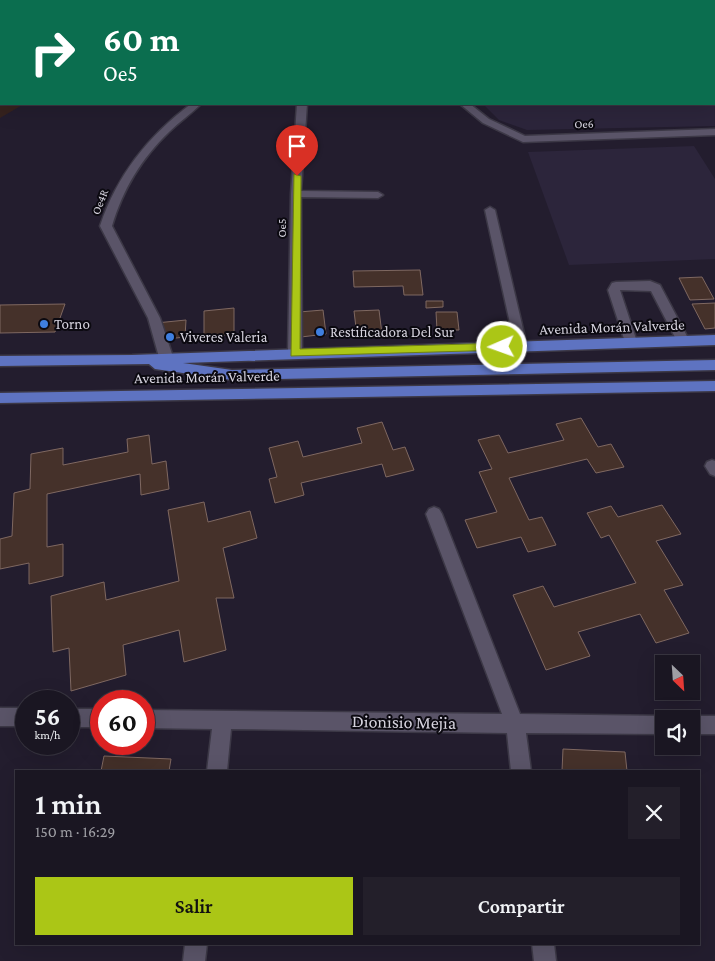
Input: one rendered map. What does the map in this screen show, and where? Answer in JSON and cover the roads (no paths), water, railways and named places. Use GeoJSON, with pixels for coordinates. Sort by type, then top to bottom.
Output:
{"type":"FeatureCollection","features":[{"type":"Feature","properties":{"kind":"main road","name":"Avenida Morán Valverde"},"geometry":{"type":"LineString","coordinates":[[0,361],[132,360],[166,357],[715,340]]}},
{"type":"Feature","properties":{"kind":"main road"},"geometry":{"type":"LineString","coordinates":[[132,360],[177,368],[232,374],[715,365]]}},
{"type":"Feature","properties":{"kind":"main road","name":"Avenida Morán Valverde"},"geometry":{"type":"LineString","coordinates":[[0,398],[715,386]]}},
{"type":"Feature","properties":{"kind":"street","name":"Oe4R"},"geometry":{"type":"LineString","coordinates":[[166,357],[154,318],[106,226],[112,205],[135,161],[181,114],[194,105]]}},
{"type":"Feature","properties":{"kind":"street","name":"Oe5"},"geometry":{"type":"LineString","coordinates":[[295,353],[296,194],[302,105]]}},
{"type":"Feature","properties":{"kind":"street","name":"Oe6"},"geometry":{"type":"LineString","coordinates":[[466,105],[486,121],[523,139],[715,132]]}},
{"type":"Feature","properties":{"kind":"street"},"geometry":{"type":"LineString","coordinates":[[296,194],[378,195]]}},
{"type":"Feature","properties":{"kind":"street"},"geometry":{"type":"LineString","coordinates":[[490,210],[520,346]]}},
{"type":"Feature","properties":{"kind":"street"},"geometry":{"type":"LineString","coordinates":[[631,342],[614,290],[616,286],[650,285],[656,288],[683,340]]}},
{"type":"Feature","properties":{"kind":"street"},"geometry":{"type":"LineString","coordinates":[[434,514],[515,724],[521,770]]}},
{"type":"Feature","properties":{"kind":"street"},"geometry":{"type":"LineString","coordinates":[[0,717],[15,718]]}},
{"type":"Feature","properties":{"kind":"street","name":"Dionisio Mejia"},"geometry":{"type":"LineString","coordinates":[[155,719],[655,725]]}},
{"type":"Feature","properties":{"kind":"street"},"geometry":{"type":"LineString","coordinates":[[217,770],[223,719]]}},
{"type":"Feature","properties":{"kind":"street"},"geometry":{"type":"LineString","coordinates":[[700,725],[715,725]]}},
{"type":"Feature","properties":{"kind":"street"},"geometry":{"type":"LineString","coordinates":[[194,961],[196,945]]}},
{"type":"Feature","properties":{"kind":"street"},"geometry":{"type":"LineString","coordinates":[[543,945],[545,961]]}},
{"type":"Feature","properties":{"kind":"place","name":"Torno"},"geometry":{"type":"Point","coordinates":[44,324]}},
{"type":"Feature","properties":{"kind":"place","name":"Restificadora Del Sur"},"geometry":{"type":"Point","coordinates":[320,332]}},
{"type":"Feature","properties":{"kind":"place","name":"Viveres Valeria"},"geometry":{"type":"Point","coordinates":[170,337]}}]}
